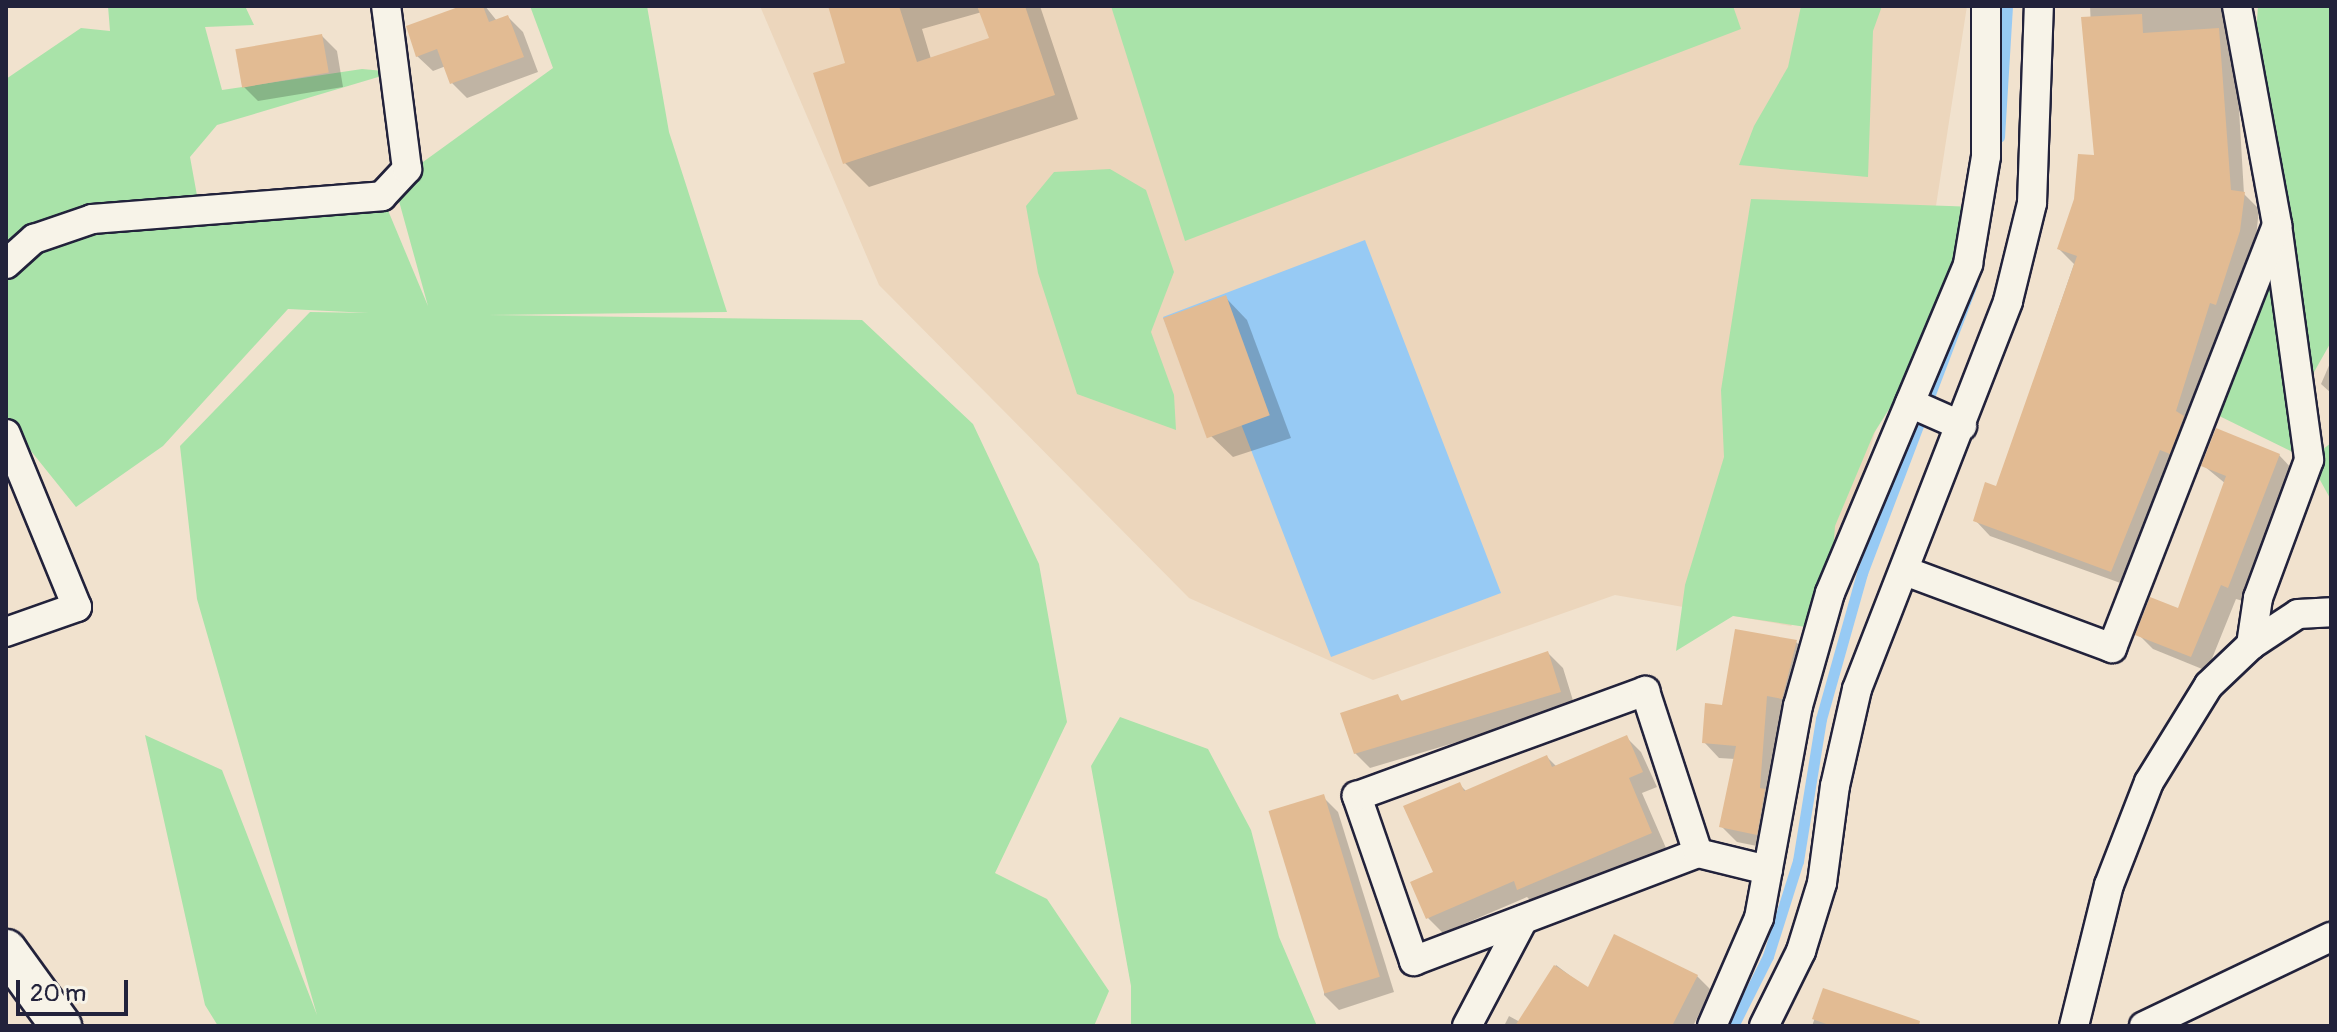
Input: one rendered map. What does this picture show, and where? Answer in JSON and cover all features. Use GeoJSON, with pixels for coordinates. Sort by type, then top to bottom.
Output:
{"type":"FeatureCollection","features":[{"type":"Feature","properties":{"kind":"main road"},"geometry":{"type":"LineString","coordinates":[[6,950],[61,1026]]}},
{"type":"Feature","properties":{"kind":"street"},"geometry":{"type":"LineString","coordinates":[[6,264],[34,239],[92,219],[382,196],[407,169],[386,6]]}},
{"type":"Feature","properties":{"kind":"street"},"geometry":{"type":"LineString","coordinates":[[1712,1026],[1759,918],[1798,706],[1830,593],[1968,264],[1986,156],[1986,6]]}},
{"type":"Feature","properties":{"kind":"street"},"geometry":{"type":"LineString","coordinates":[[1764,1026],[1801,951],[1818,896],[1835,786],[1857,689],[1962,426],[2008,301],[2032,203],[2039,6]]}},
{"type":"Feature","properties":{"kind":"street"},"geometry":{"type":"LineString","coordinates":[[2237,6],[2277,225],[2309,460],[2258,598],[2251,645]]}},
{"type":"Feature","properties":{"kind":"street"},"geometry":{"type":"LineString","coordinates":[[1905,571],[2112,648],[2277,225]]}},
{"type":"Feature","properties":{"kind":"street"},"geometry":{"type":"LineString","coordinates":[[1910,403],[1962,426]]}},
{"type":"Feature","properties":{"kind":"street"},"geometry":{"type":"LineString","coordinates":[[6,434],[77,607],[6,632]]}},
{"type":"Feature","properties":{"kind":"street"},"geometry":{"type":"LineString","coordinates":[[2074,1026],[2109,885],[2149,782],[2209,685],[2251,645],[2298,614],[2331,612]]}},
{"type":"Feature","properties":{"kind":"street"},"geometry":{"type":"LineString","coordinates":[[1698,853],[1645,691],[1357,796],[1414,961],[1698,853],[1768,870]]}},
{"type":"Feature","properties":{"kind":"street"},"geometry":{"type":"LineString","coordinates":[[1467,1026],[1523,920]]}},
{"type":"Feature","properties":{"kind":"street"},"geometry":{"type":"LineString","coordinates":[[2144,1026],[2331,937]]}},
{"type":"Feature","properties":{"kind":"shaded area"},"geometry":{"type":"Polygon","coordinates":[[[760,6],[1967,6],[1933,225],[1830,593],[1791,626],[1615,595],[1373,680],[1189,598],[879,285],[760,6]]]}},
{"type":"Feature","properties":{"kind":"green space"},"geometry":{"type":"Polygon","coordinates":[[[108,6],[245,6],[254,25],[205,27],[222,90],[362,69],[395,72],[217,125],[190,157],[198,201],[382,196],[428,306],[394,183],[553,68],[530,6],[647,6],[669,132],[727,312],[487,315],[862,320],[973,424],[1039,564],[1067,722],[995,873],[1047,899],[1109,991],[1094,1026],[218,1026],[205,1005],[145,735],[222,770],[317,1015],[197,599],[180,446],[310,312],[369,313],[288,309],[163,446],[76,507],[6,420],[6,79],[81,28],[110,31],[108,6]]]}},
{"type":"Feature","properties":{"kind":"green space"},"geometry":{"type":"Polygon","coordinates":[[[1111,6],[1733,6],[1741,29],[1185,241],[1111,6]]]}},
{"type":"Feature","properties":{"kind":"green space"},"geometry":{"type":"Polygon","coordinates":[[[1801,6],[1882,6],[1873,31],[1868,177],[1739,165],[1754,126],[1788,67],[1801,6]]]}},
{"type":"Feature","properties":{"kind":"green space"},"geometry":{"type":"Polygon","coordinates":[[[2258,6],[2331,6],[2331,342],[2309,381],[2310,459],[2331,443],[2331,500],[2309,460],[2205,409],[2277,225],[2255,46],[2258,6]]]}},
{"type":"Feature","properties":{"kind":"green space"},"geometry":{"type":"Polygon","coordinates":[[[1110,169],[1146,190],[1174,272],[1151,332],[1174,395],[1176,430],[1077,394],[1038,273],[1026,206],[1054,172],[1110,169]]]}},
{"type":"Feature","properties":{"kind":"green space"},"geometry":{"type":"Polygon","coordinates":[[[1751,199],[1977,207],[1942,325],[1874,433],[1835,526],[1830,593],[1819,629],[1733,616],[1676,651],[1685,585],[1724,457],[1721,390],[1751,199]]]}},
{"type":"Feature","properties":{"kind":"green space"},"geometry":{"type":"Polygon","coordinates":[[[1120,717],[1208,749],[1251,830],[1279,937],[1317,1026],[1131,1026],[1131,986],[1091,766],[1120,717]]]}},
{"type":"Feature","properties":{"kind":"water"},"geometry":{"type":"Polygon","coordinates":[[[1365,240],[1501,593],[1331,657],[1241,424],[1209,436],[1163,317],[1365,240]]]}},
{"type":"Feature","properties":{"kind":"building"},"geometry":{"type":"Polygon","coordinates":[[[461,6],[483,6],[489,22],[508,15],[524,57],[450,84],[437,49],[416,57],[406,26],[461,6]]]}},
{"type":"Feature","properties":{"kind":"building"},"geometry":{"type":"Polygon","coordinates":[[[828,6],[899,6],[917,62],[989,38],[977,6],[1025,6],[1055,95],[843,164],[813,73],[845,63],[828,6]]]}},
{"type":"Feature","properties":{"kind":"building"},"geometry":{"type":"Polygon","coordinates":[[[2142,14],[2143,33],[2219,28],[2231,190],[2245,192],[2240,231],[2216,305],[2210,303],[2176,411],[2184,416],[2170,454],[2160,450],[2111,572],[1973,521],[1985,482],[1996,486],[2077,256],[2057,249],[2074,199],[2078,154],[2094,155],[2081,17],[2142,14]]]}},
{"type":"Feature","properties":{"kind":"building"},"geometry":{"type":"Polygon","coordinates":[[[322,34],[329,72],[242,88],[235,49],[322,34]]]}},
{"type":"Feature","properties":{"kind":"building"},"geometry":{"type":"Polygon","coordinates":[[[1226,295],[1270,415],[1207,438],[1163,318],[1226,295]]]}},
{"type":"Feature","properties":{"kind":"building"},"geometry":{"type":"Polygon","coordinates":[[[2216,428],[2280,454],[2228,588],[2221,585],[2191,657],[2135,635],[2150,597],[2178,608],[2226,476],[2201,466],[2216,428]]]}},
{"type":"Feature","properties":{"kind":"building"},"geometry":{"type":"Polygon","coordinates":[[[1735,629],[1797,640],[1782,699],[1767,696],[1760,788],[1765,789],[1757,835],[1719,827],[1736,746],[1702,743],[1705,703],[1722,705],[1735,629]]]}},
{"type":"Feature","properties":{"kind":"building"},"geometry":{"type":"Polygon","coordinates":[[[1548,651],[1561,692],[1354,754],[1340,713],[1398,694],[1401,701],[1548,651]]]}},
{"type":"Feature","properties":{"kind":"building"},"geometry":{"type":"Polygon","coordinates":[[[1627,735],[1643,772],[1629,778],[1652,833],[1517,890],[1514,881],[1426,919],[1410,882],[1433,872],[1403,806],[1460,782],[1464,791],[1547,755],[1552,767],[1627,735]]]}},
{"type":"Feature","properties":{"kind":"building"},"geometry":{"type":"Polygon","coordinates":[[[1324,794],[1380,977],[1324,994],[1269,811],[1324,794]]]}},
{"type":"Feature","properties":{"kind":"building"},"geometry":{"type":"Polygon","coordinates":[[[1614,934],[1698,975],[1672,1026],[1515,1026],[1554,965],[1588,987],[1614,934]]]}},
{"type":"Feature","properties":{"kind":"building"},"geometry":{"type":"Polygon","coordinates":[[[1823,988],[1920,1021],[1919,1026],[1832,1026],[1812,1019],[1823,988]]]}},
{"type":"Feature","properties":{"kind":"waterway"},"geometry":{"type":"LineString","coordinates":[[1999,137],[2007,6]]}},
{"type":"Feature","properties":{"kind":"waterway"},"geometry":{"type":"LineString","coordinates":[[1733,1026],[1768,956],[1798,861],[1821,719],[1862,573],[1972,284]]}}]}
